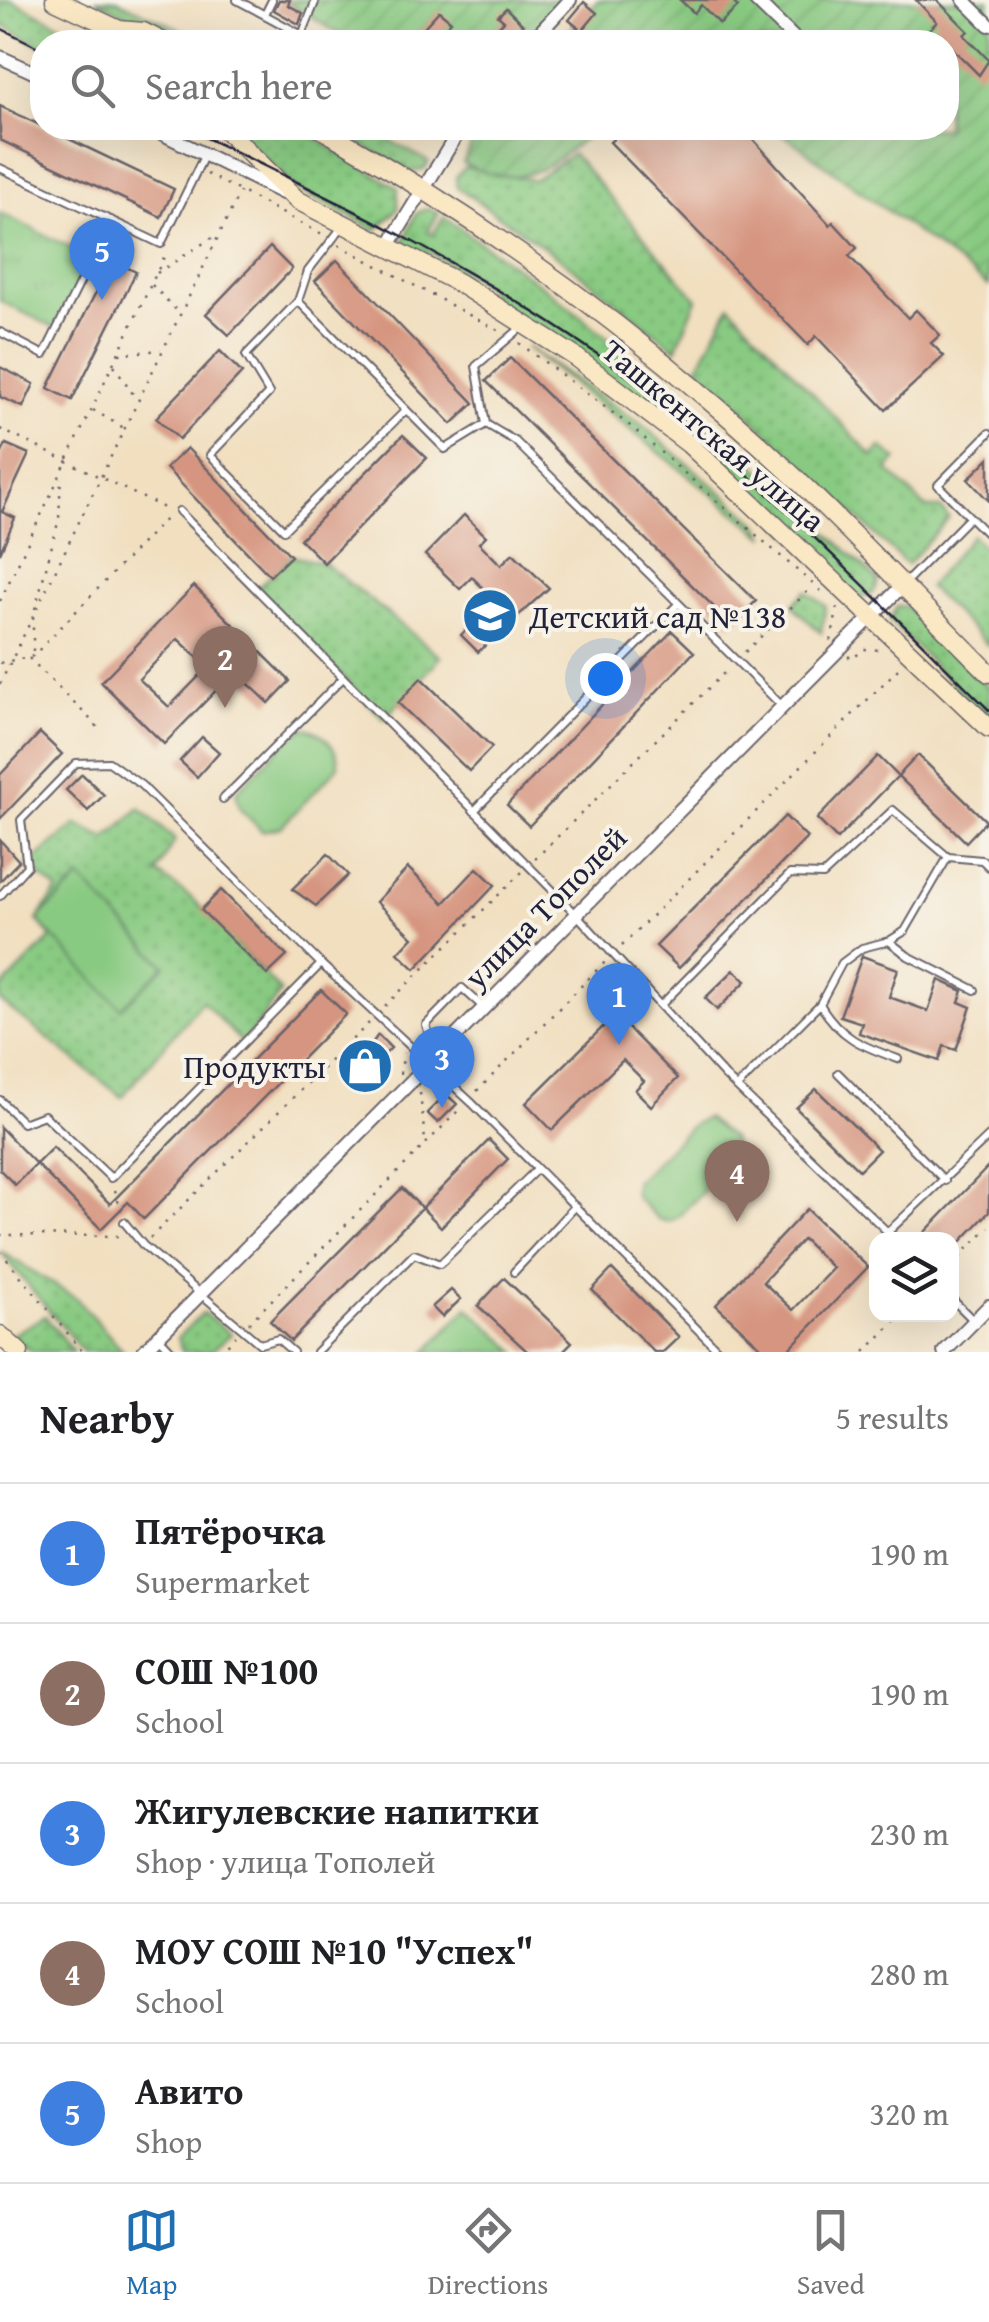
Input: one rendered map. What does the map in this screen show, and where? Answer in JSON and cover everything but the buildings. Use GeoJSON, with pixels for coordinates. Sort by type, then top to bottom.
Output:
{"type":"FeatureCollection","features":[{"type":"Feature","properties":{"kind":"main road"},"geometry":{"type":"LineString","coordinates":[[55,0],[82,8],[115,30]]}},
{"type":"Feature","properties":{"kind":"main road","name":"Ташкентская улица"},"geometry":{"type":"LineString","coordinates":[[236,140],[297,200],[388,245],[518,332],[574,356],[689,444],[874,614],[989,728]]}},
{"type":"Feature","properties":{"kind":"main road","name":"Ташкентская улица"},"geometry":{"type":"LineString","coordinates":[[341,140],[424,187],[594,305],[720,410],[989,673]]}},
{"type":"Feature","properties":{"kind":"main road"},"geometry":{"type":"LineString","coordinates":[[0,1335],[19,1352]]}},
{"type":"Feature","properties":{"kind":"street"},"geometry":{"type":"LineString","coordinates":[[541,30],[570,0]]}},
{"type":"Feature","properties":{"kind":"street"},"geometry":{"type":"LineString","coordinates":[[756,0],[786,30]]}},
{"type":"Feature","properties":{"kind":"street"},"geometry":{"type":"LineString","coordinates":[[964,0],[989,25]]}},
{"type":"Feature","properties":{"kind":"street"},"geometry":{"type":"LineString","coordinates":[[0,56],[30,70]]}},
{"type":"Feature","properties":{"kind":"street"},"geometry":{"type":"LineString","coordinates":[[172,140],[297,200]]}},
{"type":"Feature","properties":{"kind":"street"},"geometry":{"type":"LineString","coordinates":[[388,245],[451,140]]}},
{"type":"Feature","properties":{"kind":"street","name":"улица Тополей"},"geometry":{"type":"LineString","coordinates":[[143,1352],[169,1316],[202,1292],[902,586]]}},
{"type":"Feature","properties":{"kind":"street"},"geometry":{"type":"LineString","coordinates":[[944,1352],[989,1306]]}},
{"type":"Feature","properties":{"kind":"lane"},"geometry":{"type":"LineString","coordinates":[[238,0],[293,30]]}},
{"type":"Feature","properties":{"kind":"lane"},"geometry":{"type":"LineString","coordinates":[[265,14],[272,0]]}},
{"type":"Feature","properties":{"kind":"lane"},"geometry":{"type":"LineString","coordinates":[[304,30],[316,0]]}},
{"type":"Feature","properties":{"kind":"lane"},"geometry":{"type":"LineString","coordinates":[[0,168],[161,244],[203,158]]}},
{"type":"Feature","properties":{"kind":"lane"},"geometry":{"type":"LineString","coordinates":[[0,332],[44,355],[110,220]]}},
{"type":"Feature","properties":{"kind":"lane"},"geometry":{"type":"LineString","coordinates":[[344,224],[308,271],[298,301],[246,354],[269,393],[210,455],[284,530],[406,410]]}},
{"type":"Feature","properties":{"kind":"lane"},"geometry":{"type":"LineString","coordinates":[[298,301],[445,449],[486,424]]}},
{"type":"Feature","properties":{"kind":"lane"},"geometry":{"type":"LineString","coordinates":[[518,332],[476,366],[486,424],[516,442],[784,708]]}},
{"type":"Feature","properties":{"kind":"lane"},"geometry":{"type":"LineString","coordinates":[[989,434],[938,485],[989,536]]}},
{"type":"Feature","properties":{"kind":"lane"},"geometry":{"type":"LineString","coordinates":[[178,511],[578,916],[725,1076],[739,1084],[834,1184],[890,1230],[989,1136]]}},
{"type":"Feature","properties":{"kind":"lane"},"geometry":{"type":"LineString","coordinates":[[902,586],[969,518]]}},
{"type":"Feature","properties":{"kind":"lane"},"geometry":{"type":"LineString","coordinates":[[474,811],[677,605]]}},
{"type":"Feature","properties":{"kind":"lane"},"geometry":{"type":"LineString","coordinates":[[222,799],[343,678]]}},
{"type":"Feature","properties":{"kind":"lane"},"geometry":{"type":"LineString","coordinates":[[0,896],[27,866],[20,820],[76,763],[109,762],[141,785],[321,964],[433,1058],[469,1100],[720,1352]]}},
{"type":"Feature","properties":{"kind":"lane"},"geometry":{"type":"LineString","coordinates":[[661,1006],[790,874],[823,875],[892,810],[948,857],[982,860],[989,867]]}},
{"type":"Feature","properties":{"kind":"lane"},"geometry":{"type":"LineString","coordinates":[[739,1084],[820,1004],[842,963],[862,948],[889,942],[905,931],[948,857]]}},
{"type":"Feature","properties":{"kind":"lane"},"geometry":{"type":"LineString","coordinates":[[889,942],[908,956],[976,990]]}},
{"type":"Feature","properties":{"kind":"lane"},"geometry":{"type":"LineString","coordinates":[[0,1100],[23,1122],[44,1115],[111,1178],[321,964]]}},
{"type":"Feature","properties":{"kind":"lane"},"geometry":{"type":"LineString","coordinates":[[433,1058],[426,1025],[462,988],[483,1007]]}},
{"type":"Feature","properties":{"kind":"lane"},"geometry":{"type":"LineString","coordinates":[[820,1004],[834,1027],[855,1044],[898,1058]]}},
{"type":"Feature","properties":{"kind":"lane"},"geometry":{"type":"LineString","coordinates":[[838,1073],[945,1181]]}},
{"type":"Feature","properties":{"kind":"lane"},"geometry":{"type":"LineString","coordinates":[[316,1352],[414,1254],[440,1264],[538,1169]]}},
{"type":"Feature","properties":{"kind":"lane"},"geometry":{"type":"LineString","coordinates":[[514,1272],[574,1206]]}},
{"type":"Feature","properties":{"kind":"lane"},"geometry":{"type":"LineString","coordinates":[[124,1222],[142,1245],[260,1344],[278,1339],[293,1352]]}},
{"type":"Feature","properties":{"kind":"lane"},"geometry":{"type":"LineString","coordinates":[[959,1306],[974,1321]]}},
{"type":"Feature","properties":{"kind":"lane"},"geometry":{"type":"LineString","coordinates":[[158,1336],[173,1352]]}},
{"type":"Feature","properties":{"kind":"path"},"geometry":{"type":"LineString","coordinates":[[151,140],[156,142]]}},
{"type":"Feature","properties":{"kind":"path"},"geometry":{"type":"LineString","coordinates":[[203,158],[204,172],[240,192],[332,242],[518,332],[812,588],[826,592],[837,580]]}},
{"type":"Feature","properties":{"kind":"path"},"geometry":{"type":"LineString","coordinates":[[0,684],[240,192]]}},
{"type":"Feature","properties":{"kind":"path"},"geometry":{"type":"LineString","coordinates":[[156,274],[219,233]]}},
{"type":"Feature","properties":{"kind":"path"},"geometry":{"type":"LineString","coordinates":[[0,601],[168,249]]}},
{"type":"Feature","properties":{"kind":"path"},"geometry":{"type":"LineString","coordinates":[[151,284],[180,313]]}},
{"type":"Feature","properties":{"kind":"path"},"geometry":{"type":"LineString","coordinates":[[118,354],[162,350]]}},
{"type":"Feature","properties":{"kind":"path"},"geometry":{"type":"LineString","coordinates":[[113,364],[137,401]]}},
{"type":"Feature","properties":{"kind":"path"},"geometry":{"type":"LineString","coordinates":[[92,409],[124,428]]}},
{"type":"Feature","properties":{"kind":"path"},"geometry":{"type":"LineString","coordinates":[[0,429],[162,507],[169,515]]}},
{"type":"Feature","properties":{"kind":"path"},"geometry":{"type":"LineString","coordinates":[[61,473],[60,519],[33,616],[30,656],[99,728]]}},
{"type":"Feature","properties":{"kind":"path"},"geometry":{"type":"LineString","coordinates":[[0,663],[30,656],[169,515],[178,511]]}},
{"type":"Feature","properties":{"kind":"path"},"geometry":{"type":"LineString","coordinates":[[0,1235],[122,1236],[142,1245],[812,588]]}},
{"type":"Feature","properties":{"kind":"path"},"geometry":{"type":"LineString","coordinates":[[220,1352],[902,665],[884,650],[864,648],[852,659],[840,650],[830,639],[838,607]]}},
{"type":"Feature","properties":{"kind":"path"},"geometry":{"type":"LineString","coordinates":[[111,1178],[124,1222]]}},
{"type":"Feature","properties":{"kind":"path"},"geometry":{"type":"LineString","coordinates":[[959,1258],[989,1227]]}},
{"type":"Feature","properties":{"kind":"path"},"geometry":{"type":"LineString","coordinates":[[0,1251],[83,1352]]}},
{"type":"Feature","properties":{"kind":"path"},"geometry":{"type":"LineString","coordinates":[[865,1352],[894,1322]]}},
{"type":"Feature","properties":{"kind":"green space"},"geometry":{"type":"Polygon","coordinates":[[[0,0],[11,0],[72,30],[30,30],[30,40],[0,24],[0,0]]]}},
{"type":"Feature","properties":{"kind":"green space"},"geometry":{"type":"Polygon","coordinates":[[[95,0],[117,0],[182,30],[159,30],[95,0]]]}},
{"type":"Feature","properties":{"kind":"green space"},"geometry":{"type":"Polygon","coordinates":[[[283,0],[565,0],[537,30],[333,30],[283,0]]]}},
{"type":"Feature","properties":{"kind":"green space"},"geometry":{"type":"Polygon","coordinates":[[[598,0],[989,0],[989,286],[791,140],[959,140],[959,30],[570,30],[598,0]]]}},
{"type":"Feature","properties":{"kind":"green space"},"geometry":{"type":"Polygon","coordinates":[[[246,140],[319,140],[398,188],[398,209],[376,230],[298,190],[246,140]]]}},
{"type":"Feature","properties":{"kind":"green space"},"geometry":{"type":"Polygon","coordinates":[[[353,140],[389,140],[429,162],[425,169],[411,172],[353,140]]]}},
{"type":"Feature","properties":{"kind":"green space"},"geometry":{"type":"Polygon","coordinates":[[[474,140],[582,140],[550,164],[520,176],[485,172],[463,163],[474,140]]]}},
{"type":"Feature","properties":{"kind":"green space"},"geometry":{"type":"Polygon","coordinates":[[[573,154],[697,299],[676,349],[564,261],[457,187],[456,177],[465,167],[533,180],[573,154]]]}},
{"type":"Feature","properties":{"kind":"green space"},"geometry":{"type":"Polygon","coordinates":[[[427,208],[439,213],[428,231],[433,234],[444,217],[544,287],[682,397],[878,580],[874,592],[856,598],[733,478],[490,297],[488,288],[429,252],[413,253],[403,243],[416,214],[427,208]]]}},
{"type":"Feature","properties":{"kind":"green space"},"geometry":{"type":"Polygon","coordinates":[[[0,213],[92,258],[57,329],[0,301],[0,213]]]}},
{"type":"Feature","properties":{"kind":"green space"},"geometry":{"type":"Polygon","coordinates":[[[730,305],[872,456],[881,447],[897,459],[888,470],[926,508],[941,508],[949,518],[907,565],[698,367],[730,305]]]}},
{"type":"Feature","properties":{"kind":"green space"},"geometry":{"type":"Polygon","coordinates":[[[526,347],[642,425],[759,524],[766,537],[526,347]]]}},
{"type":"Feature","properties":{"kind":"green space"},"geometry":{"type":"Polygon","coordinates":[[[972,535],[989,553],[989,646],[928,587],[972,535]]]}},
{"type":"Feature","properties":{"kind":"green space"},"geometry":{"type":"Polygon","coordinates":[[[291,556],[324,563],[441,657],[384,719],[256,589],[291,556]]]}},
{"type":"Feature","properties":{"kind":"green space"},"geometry":{"type":"Polygon","coordinates":[[[806,591],[826,606],[821,633],[792,605],[806,591]]]}},
{"type":"Feature","properties":{"kind":"green space"},"geometry":{"type":"Polygon","coordinates":[[[897,606],[907,607],[989,687],[989,721],[889,620],[897,606]]]}},
{"type":"Feature","properties":{"kind":"green space"},"geometry":{"type":"Polygon","coordinates":[[[306,728],[329,742],[338,767],[281,827],[262,831],[240,809],[236,792],[294,733],[306,728]]]}},
{"type":"Feature","properties":{"kind":"green space"},"geometry":{"type":"Polygon","coordinates":[[[140,808],[175,840],[157,873],[193,899],[281,992],[243,1044],[202,1001],[122,1097],[0,1001],[0,990],[52,937],[37,920],[58,890],[27,866],[77,824],[106,839],[140,808]]]}},
{"type":"Feature","properties":{"kind":"green space"},"geometry":{"type":"Polygon","coordinates":[[[80,878],[165,966],[121,1008],[37,920],[80,878]]]}},
{"type":"Feature","properties":{"kind":"green space"},"geometry":{"type":"Polygon","coordinates":[[[706,1118],[732,1139],[735,1158],[678,1217],[668,1222],[658,1219],[635,1197],[635,1182],[693,1124],[706,1118]]]}},
{"type":"Feature","properties":{"kind":"green space"},"geometry":{"type":"Polygon","coordinates":[[[0,1251],[76,1298],[123,1351],[83,1352],[0,1251]]]}},
{"type":"Feature","properties":{"kind":"green space"},"geometry":{"type":"Polygon","coordinates":[[[468,1307],[517,1352],[426,1352],[468,1307]]]}},
{"type":"Feature","properties":{"kind":"green space"},"geometry":{"type":"Polygon","coordinates":[[[203,1313],[231,1334],[210,1352],[182,1352],[178,1337],[203,1313]]]}},
{"type":"Feature","properties":{"kind":"green space"},"geometry":{"type":"Polygon","coordinates":[[[45,1316],[73,1352],[33,1352],[10,1336],[45,1316]]]}},
{"type":"Feature","properties":{"kind":"tram line"},"geometry":{"type":"LineString","coordinates":[[0,28],[30,43]]}},
{"type":"Feature","properties":{"kind":"tram line"},"geometry":{"type":"LineString","coordinates":[[210,140],[448,261],[597,354],[650,393],[751,479],[989,710]]}},
{"type":"Feature","properties":{"kind":"place","name":"Авито"},"geometry":{"type":"Point","coordinates":[102,300]}},
{"type":"Feature","properties":{"kind":"place","name":"Детский сад №138"},"geometry":{"type":"Point","coordinates":[490,616]}},
{"type":"Feature","properties":{"kind":"place","name":"СОШ №100"},"geometry":{"type":"Point","coordinates":[225,708]}},
{"type":"Feature","properties":{"kind":"place","name":"Пятёрочка"},"geometry":{"type":"Point","coordinates":[619,1045]}},
{"type":"Feature","properties":{"kind":"place","name":"Продукты"},"geometry":{"type":"Point","coordinates":[365,1066]}},
{"type":"Feature","properties":{"kind":"place","name":"Жигулевские напитки"},"geometry":{"type":"Point","coordinates":[442,1108]}},
{"type":"Feature","properties":{"kind":"place","name":"МОУ СОШ №10 \"Успех\""},"geometry":{"type":"Point","coordinates":[737,1222]}}]}
